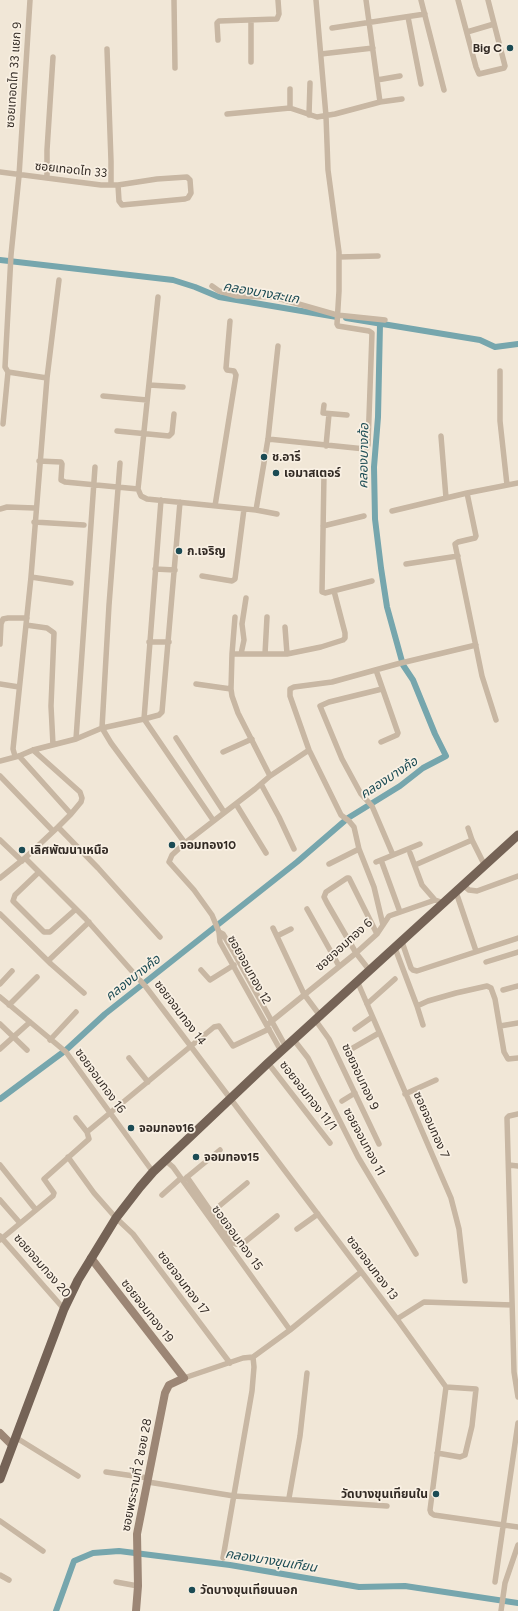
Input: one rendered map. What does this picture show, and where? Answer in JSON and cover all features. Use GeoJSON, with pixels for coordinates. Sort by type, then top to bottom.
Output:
{"type":"FeatureCollection","features":[{"type":"Feature","properties":{"kind":"main road"},"geometry":{"type":"LineString","coordinates":[[0,1479],[64,1309],[78,1280],[116,1218],[153,1172],[268,1063],[358,983],[518,835]]}},
{"type":"Feature","properties":{"kind":"street","name":"ซอยเทอดไท 33 แยก 9"},"geometry":{"type":"LineString","coordinates":[[3,424],[8,372],[5,367],[10,270],[19,176],[30,0]]}},
{"type":"Feature","properties":{"kind":"street"},"geometry":{"type":"LineString","coordinates":[[174,0],[176,68]]}},
{"type":"Feature","properties":{"kind":"street"},"geometry":{"type":"LineString","coordinates":[[218,40],[217,23],[219,21],[276,19],[279,14],[278,0]]}},
{"type":"Feature","properties":{"kind":"street"},"geometry":{"type":"LineString","coordinates":[[268,439],[364,449],[367,448],[368,445],[372,333],[369,331],[338,326],[337,324],[339,257],[328,170],[326,116],[316,0]]}},
{"type":"Feature","properties":{"kind":"street"},"geometry":{"type":"LineString","coordinates":[[366,0],[380,102]]}},
{"type":"Feature","properties":{"kind":"street"},"geometry":{"type":"LineString","coordinates":[[421,0],[444,90]]}},
{"type":"Feature","properties":{"kind":"street"},"geometry":{"type":"LineString","coordinates":[[458,0],[479,74],[504,68],[505,66],[488,0]]}},
{"type":"Feature","properties":{"kind":"street"},"geometry":{"type":"LineString","coordinates":[[332,28],[425,14]]}},
{"type":"Feature","properties":{"kind":"street"},"geometry":{"type":"LineString","coordinates":[[408,17],[421,84]]}},
{"type":"Feature","properties":{"kind":"street"},"geometry":{"type":"LineString","coordinates":[[251,20],[252,62]]}},
{"type":"Feature","properties":{"kind":"street"},"geometry":{"type":"LineString","coordinates":[[467,32],[494,24]]}},
{"type":"Feature","properties":{"kind":"street"},"geometry":{"type":"LineString","coordinates":[[321,54],[373,48]]}},
{"type":"Feature","properties":{"kind":"street"},"geometry":{"type":"LineString","coordinates":[[107,49],[111,161],[110,185]]}},
{"type":"Feature","properties":{"kind":"street"},"geometry":{"type":"LineString","coordinates":[[47,178],[47,150],[53,58]]}},
{"type":"Feature","properties":{"kind":"street"},"geometry":{"type":"LineString","coordinates":[[377,80],[400,76]]}},
{"type":"Feature","properties":{"kind":"street"},"geometry":{"type":"LineString","coordinates":[[309,114],[310,83]]}},
{"type":"Feature","properties":{"kind":"street"},"geometry":{"type":"LineString","coordinates":[[290,89],[290,108]]}},
{"type":"Feature","properties":{"kind":"street"},"geometry":{"type":"LineString","coordinates":[[227,114],[290,108],[317,117],[380,102],[402,99]]}},
{"type":"Feature","properties":{"kind":"street","name":"ซอยเทอดไท 33"},"geometry":{"type":"LineString","coordinates":[[0,172],[19,176],[101,185],[118,185],[187,176],[190,180],[191,193],[188,198],[185,199],[122,205],[119,201],[118,185]]}},
{"type":"Feature","properties":{"kind":"street"},"geometry":{"type":"LineString","coordinates":[[339,257],[378,256]]}},
{"type":"Feature","properties":{"kind":"street"},"geometry":{"type":"LineString","coordinates":[[59,280],[47,378],[35,508],[31,577],[13,750],[72,814]]}},
{"type":"Feature","properties":{"kind":"street"},"geometry":{"type":"LineString","coordinates":[[212,286],[219,291],[237,296],[274,297],[337,315],[385,320]]}},
{"type":"Feature","properties":{"kind":"street"},"geometry":{"type":"LineString","coordinates":[[158,297],[138,489],[141,496],[146,499],[256,510],[277,514]]}},
{"type":"Feature","properties":{"kind":"street"},"geometry":{"type":"LineString","coordinates":[[215,506],[236,374],[234,371],[227,370],[226,368],[230,321]]}},
{"type":"Feature","properties":{"kind":"street"},"geometry":{"type":"LineString","coordinates":[[256,510],[268,439],[278,346]]}},
{"type":"Feature","properties":{"kind":"street"},"geometry":{"type":"LineString","coordinates":[[500,371],[500,421],[507,485]]}},
{"type":"Feature","properties":{"kind":"street"},"geometry":{"type":"LineString","coordinates":[[8,372],[47,378]]}},
{"type":"Feature","properties":{"kind":"street"},"geometry":{"type":"LineString","coordinates":[[149,385],[183,387]]}},
{"type":"Feature","properties":{"kind":"street"},"geometry":{"type":"LineString","coordinates":[[103,396],[148,400]]}},
{"type":"Feature","properties":{"kind":"street"},"geometry":{"type":"LineString","coordinates":[[324,405],[323,412],[329,414],[347,415]]}},
{"type":"Feature","properties":{"kind":"street"},"geometry":{"type":"LineString","coordinates":[[117,431],[166,437],[171,436],[174,414]]}},
{"type":"Feature","properties":{"kind":"street"},"geometry":{"type":"LineString","coordinates":[[326,446],[329,414]]}},
{"type":"Feature","properties":{"kind":"street"},"geometry":{"type":"LineString","coordinates":[[441,436],[446,498]]}},
{"type":"Feature","properties":{"kind":"street"},"geometry":{"type":"LineString","coordinates":[[39,461],[61,462],[61,480],[63,482],[138,489]]}},
{"type":"Feature","properties":{"kind":"street"},"geometry":{"type":"LineString","coordinates":[[120,463],[108,605],[102,728],[111,743],[185,843],[270,776],[309,750]]}},
{"type":"Feature","properties":{"kind":"street"},"geometry":{"type":"LineString","coordinates":[[76,739],[96,467]]}},
{"type":"Feature","properties":{"kind":"street"},"geometry":{"type":"LineString","coordinates":[[324,474],[322,592],[325,593],[372,581]]}},
{"type":"Feature","properties":{"kind":"street"},"geometry":{"type":"LineString","coordinates":[[392,511],[467,493],[518,483]]}},
{"type":"Feature","properties":{"kind":"street"},"geometry":{"type":"LineString","coordinates":[[467,493],[476,536],[475,538],[456,543],[482,676],[496,720]]}},
{"type":"Feature","properties":{"kind":"street"},"geometry":{"type":"LineString","coordinates":[[160,500],[144,719],[213,820]]}},
{"type":"Feature","properties":{"kind":"street"},"geometry":{"type":"LineString","coordinates":[[0,761],[32,750],[76,739],[102,728],[159,715],[163,708],[180,502]]}},
{"type":"Feature","properties":{"kind":"street"},"geometry":{"type":"LineString","coordinates":[[0,509],[7,507],[35,508]]}},
{"type":"Feature","properties":{"kind":"street"},"geometry":{"type":"LineString","coordinates":[[202,576],[232,581],[235,579],[244,509]]}},
{"type":"Feature","properties":{"kind":"street"},"geometry":{"type":"LineString","coordinates":[[323,526],[364,516]]}},
{"type":"Feature","properties":{"kind":"street"},"geometry":{"type":"LineString","coordinates":[[34,522],[84,525]]}},
{"type":"Feature","properties":{"kind":"street"},"geometry":{"type":"LineString","coordinates":[[406,564],[458,556]]}},
{"type":"Feature","properties":{"kind":"street"},"geometry":{"type":"LineString","coordinates":[[155,569],[175,570]]}},
{"type":"Feature","properties":{"kind":"street"},"geometry":{"type":"LineString","coordinates":[[31,577],[71,583]]}},
{"type":"Feature","properties":{"kind":"street"},"geometry":{"type":"LineString","coordinates":[[236,654],[287,654],[326,646],[343,640],[345,638],[334,590]]}},
{"type":"Feature","properties":{"kind":"street"},"geometry":{"type":"LineString","coordinates":[[236,654],[244,640],[242,624],[246,598]]}},
{"type":"Feature","properties":{"kind":"street"},"geometry":{"type":"LineString","coordinates":[[235,616],[236,654],[230,688],[238,713],[270,776]]}},
{"type":"Feature","properties":{"kind":"street"},"geometry":{"type":"LineString","coordinates":[[265,654],[267,617]]}},
{"type":"Feature","properties":{"kind":"street"},"geometry":{"type":"LineString","coordinates":[[0,644],[1,624],[3,619],[26,618]]}},
{"type":"Feature","properties":{"kind":"street"},"geometry":{"type":"LineString","coordinates":[[26,625],[47,628],[54,633],[51,706],[53,744]]}},
{"type":"Feature","properties":{"kind":"street"},"geometry":{"type":"LineString","coordinates":[[285,627],[287,654]]}},
{"type":"Feature","properties":{"kind":"street"},"geometry":{"type":"LineString","coordinates":[[149,642],[169,642]]}},
{"type":"Feature","properties":{"kind":"street"},"geometry":{"type":"LineString","coordinates":[[383,925],[374,887],[359,849],[354,827],[342,816],[309,750],[290,696],[290,689],[332,682],[397,664],[476,645]]}},
{"type":"Feature","properties":{"kind":"street"},"geometry":{"type":"LineString","coordinates":[[376,670],[398,733],[397,735],[381,742]]}},
{"type":"Feature","properties":{"kind":"street"},"geometry":{"type":"LineString","coordinates":[[0,684],[19,687]]}},
{"type":"Feature","properties":{"kind":"street"},"geometry":{"type":"LineString","coordinates":[[196,684],[230,688]]}},
{"type":"Feature","properties":{"kind":"street"},"geometry":{"type":"LineString","coordinates":[[382,689],[329,702],[320,706],[342,759],[364,799],[370,804],[393,855]]}},
{"type":"Feature","properties":{"kind":"street"},"geometry":{"type":"LineString","coordinates":[[176,738],[224,812]]}},
{"type":"Feature","properties":{"kind":"street"},"geometry":{"type":"LineString","coordinates":[[223,752],[252,739]]}},
{"type":"Feature","properties":{"kind":"street"},"geometry":{"type":"LineString","coordinates":[[0,878],[23,860],[72,814],[81,802],[82,798],[80,792],[32,750]]}},
{"type":"Feature","properties":{"kind":"street"},"geometry":{"type":"LineString","coordinates":[[0,776],[98,868],[160,937]]}},
{"type":"Feature","properties":{"kind":"street"},"geometry":{"type":"LineString","coordinates":[[261,784],[294,849]]}},
{"type":"Feature","properties":{"kind":"street"},"geometry":{"type":"LineString","coordinates":[[236,804],[266,853]]}},
{"type":"Feature","properties":{"kind":"street"},"geometry":{"type":"LineString","coordinates":[[468,828],[472,840],[485,866]]}},
{"type":"Feature","properties":{"kind":"street","name":"ซอยจอมทอง 14"},"geometry":{"type":"LineString","coordinates":[[0,840],[76,908],[140,979],[231,1099]]}},
{"type":"Feature","properties":{"kind":"street"},"geometry":{"type":"LineString","coordinates":[[415,865],[472,840]]}},
{"type":"Feature","properties":{"kind":"street","name":"ซอยจอมทอง 12"},"geometry":{"type":"LineString","coordinates":[[185,843],[172,855],[169,862],[194,890],[212,916],[218,930],[220,942],[284,1049]]}},
{"type":"Feature","properties":{"kind":"street"},"geometry":{"type":"LineString","coordinates":[[400,912],[379,861],[420,844]]}},
{"type":"Feature","properties":{"kind":"street"},"geometry":{"type":"LineString","coordinates":[[329,864],[359,849]]}},
{"type":"Feature","properties":{"kind":"street"},"geometry":{"type":"LineString","coordinates":[[410,853],[422,885],[435,900],[444,903]]}},
{"type":"Feature","properties":{"kind":"street"},"geometry":{"type":"LineString","coordinates":[[38,873],[13,898],[15,905],[44,932],[50,932],[76,908]]}},
{"type":"Feature","properties":{"kind":"street"},"geometry":{"type":"LineString","coordinates":[[464,886],[469,890],[477,891],[518,876]]}},
{"type":"Feature","properties":{"kind":"street"},"geometry":{"type":"LineString","coordinates":[[370,972],[356,953],[324,897],[326,892],[347,878],[351,881],[377,934]]}},
{"type":"Feature","properties":{"kind":"street"},"geometry":{"type":"LineString","coordinates":[[456,892],[476,951]]}},
{"type":"Feature","properties":{"kind":"street","name":"ซอยจอมทอง 6"},"geometry":{"type":"LineString","coordinates":[[191,1046],[216,1025],[219,1026],[233,1046],[269,1025],[377,934],[387,918],[435,900]]}},
{"type":"Feature","properties":{"kind":"street"},"geometry":{"type":"LineString","coordinates":[[307,909],[339,966]]}},
{"type":"Feature","properties":{"kind":"street"},"geometry":{"type":"LineString","coordinates":[[0,914],[48,961],[84,993]]}},
{"type":"Feature","properties":{"kind":"street"},"geometry":{"type":"LineString","coordinates":[[48,961],[89,922]]}},
{"type":"Feature","properties":{"kind":"street","name":"ซอยจอมทอง 9"},"geometry":{"type":"LineString","coordinates":[[273,928],[304,994],[329,1039],[379,1144]]}},
{"type":"Feature","properties":{"kind":"street"},"geometry":{"type":"LineString","coordinates":[[277,936],[291,929]]}},
{"type":"Feature","properties":{"kind":"street"},"geometry":{"type":"LineString","coordinates":[[218,930],[223,934],[233,951],[269,1025]]}},
{"type":"Feature","properties":{"kind":"street"},"geometry":{"type":"LineString","coordinates":[[398,945],[411,968],[417,971],[518,938]]}},
{"type":"Feature","properties":{"kind":"street"},"geometry":{"type":"LineString","coordinates":[[398,945],[424,1024]]}},
{"type":"Feature","properties":{"kind":"street"},"geometry":{"type":"LineString","coordinates":[[486,962],[518,952]]}},
{"type":"Feature","properties":{"kind":"street"},"geometry":{"type":"LineString","coordinates":[[201,970],[210,980],[234,965]]}},
{"type":"Feature","properties":{"kind":"street"},"geometry":{"type":"LineString","coordinates":[[0,984],[12,971]]}},
{"type":"Feature","properties":{"kind":"street"},"geometry":{"type":"LineString","coordinates":[[9,1005],[37,977]]}},
{"type":"Feature","properties":{"kind":"street"},"geometry":{"type":"LineString","coordinates":[[367,1004],[395,979]]}},
{"type":"Feature","properties":{"kind":"street","name":"ซอยจอมทอง 7"},"geometry":{"type":"LineString","coordinates":[[358,983],[450,1198],[459,1230],[465,1281]]}},
{"type":"Feature","properties":{"kind":"street"},"geometry":{"type":"LineString","coordinates":[[503,990],[518,986]]}},
{"type":"Feature","properties":{"kind":"street"},"geometry":{"type":"LineString","coordinates":[[417,1006],[428,1001],[456,993],[489,987],[494,993],[506,1057],[511,1060],[518,1058]]}},
{"type":"Feature","properties":{"kind":"street","name":"ซอยจอมทอง 16"},"geometry":{"type":"LineString","coordinates":[[0,997],[58,1047],[66,1052],[153,1172]]}},
{"type":"Feature","properties":{"kind":"street"},"geometry":{"type":"LineString","coordinates":[[50,1040],[76,1012]]}},
{"type":"Feature","properties":{"kind":"street"},"geometry":{"type":"LineString","coordinates":[[355,1029],[372,1017]]}},
{"type":"Feature","properties":{"kind":"street"},"geometry":{"type":"LineString","coordinates":[[0,1049],[30,1022]]}},
{"type":"Feature","properties":{"kind":"street"},"geometry":{"type":"LineString","coordinates":[[500,1026],[518,1023]]}},
{"type":"Feature","properties":{"kind":"street"},"geometry":{"type":"LineString","coordinates":[[0,1024],[27,1050]]}},
{"type":"Feature","properties":{"kind":"street"},"geometry":{"type":"LineString","coordinates":[[353,1048],[379,1033]]}},
{"type":"Feature","properties":{"kind":"street","name":"ซอยจอมทอง 11"},"geometry":{"type":"LineString","coordinates":[[294,1040],[308,1058],[358,1157],[416,1254]]}},
{"type":"Feature","properties":{"kind":"street"},"geometry":{"type":"LineString","coordinates":[[87,1132],[191,1046]]}},
{"type":"Feature","properties":{"kind":"street"},"geometry":{"type":"LineString","coordinates":[[129,1058],[148,1082]]}},
{"type":"Feature","properties":{"kind":"street","name":"ซอยจอมทอง 11/1"},"geometry":{"type":"LineString","coordinates":[[268,1063],[330,1143]]}},
{"type":"Feature","properties":{"kind":"street"},"geometry":{"type":"LineString","coordinates":[[405,1094],[436,1080]]}},
{"type":"Feature","properties":{"kind":"street"},"geometry":{"type":"LineString","coordinates":[[342,1101],[355,1093]]}},
{"type":"Feature","properties":{"kind":"street","name":"ซอยจอมทอง 13"},"geometry":{"type":"LineString","coordinates":[[231,1099],[397,1319],[424,1302],[512,1305]]}},
{"type":"Feature","properties":{"kind":"street"},"geometry":{"type":"LineString","coordinates":[[518,1114],[507,1118],[512,1305],[516,1344],[514,1372],[518,1397]]}},
{"type":"Feature","properties":{"kind":"street"},"geometry":{"type":"LineString","coordinates":[[1,1238],[53,1196],[54,1193],[44,1179],[89,1139],[87,1132],[76,1118]]}},
{"type":"Feature","properties":{"kind":"street"},"geometry":{"type":"LineString","coordinates":[[162,1195],[220,1150]]}},
{"type":"Feature","properties":{"kind":"street","name":"ซอยจอมทอง 17"},"geometry":{"type":"LineString","coordinates":[[68,1157],[89,1186],[116,1218],[133,1234],[230,1363]]}},
{"type":"Feature","properties":{"kind":"street","name":"ซอยจอมทอง 15"},"geometry":{"type":"LineString","coordinates":[[165,1160],[184,1179],[290,1330]]}},
{"type":"Feature","properties":{"kind":"street"},"geometry":{"type":"LineString","coordinates":[[0,1165],[36,1210]]}},
{"type":"Feature","properties":{"kind":"street"},"geometry":{"type":"LineString","coordinates":[[509,1166],[518,1166]]}},
{"type":"Feature","properties":{"kind":"street"},"geometry":{"type":"LineString","coordinates":[[184,1179],[212,1212],[232,1242],[238,1245],[241,1245],[277,1216]]}},
{"type":"Feature","properties":{"kind":"street"},"geometry":{"type":"LineString","coordinates":[[212,1212],[247,1183]]}},
{"type":"Feature","properties":{"kind":"street"},"geometry":{"type":"LineString","coordinates":[[0,1200],[20,1224]]}},
{"type":"Feature","properties":{"kind":"street"},"geometry":{"type":"LineString","coordinates":[[297,1229],[318,1214]]}},
{"type":"Feature","properties":{"kind":"street","name":"ซอยจอมทอง 20"},"geometry":{"type":"LineString","coordinates":[[1,1238],[64,1309]]}},
{"type":"Feature","properties":{"kind":"street","name":"ซอยจอมทอง 19"},"geometry":{"type":"LineString","coordinates":[[91,1258],[184,1378]]}},
{"type":"Feature","properties":{"kind":"street"},"geometry":{"type":"LineString","coordinates":[[184,1378],[243,1358],[253,1357],[290,1330],[361,1272]]}},
{"type":"Feature","properties":{"kind":"street"},"geometry":{"type":"LineString","coordinates":[[397,1319],[446,1387],[430,1510],[431,1513],[434,1515],[518,1528]]}},
{"type":"Feature","properties":{"kind":"street"},"geometry":{"type":"LineString","coordinates":[[223,1558],[252,1390],[254,1367],[253,1357]]}},
{"type":"Feature","properties":{"kind":"street"},"geometry":{"type":"LineString","coordinates":[[289,1498],[300,1436],[308,1373]]}},
{"type":"Feature","properties":{"kind":"street","name":"ซอยพระรามที่ 2 ซอย 28"},"geometry":{"type":"LineString","coordinates":[[136,1611],[138,1586],[137,1534],[148,1480],[167,1389],[172,1383],[184,1378]]}},
{"type":"Feature","properties":{"kind":"street"},"geometry":{"type":"LineString","coordinates":[[437,1453],[460,1457],[465,1455],[473,1419],[476,1389],[446,1387]]}},
{"type":"Feature","properties":{"kind":"street"},"geometry":{"type":"LineString","coordinates":[[495,1582],[518,1423]]}},
{"type":"Feature","properties":{"kind":"street"},"geometry":{"type":"LineString","coordinates":[[0,1433],[78,1476]]}},
{"type":"Feature","properties":{"kind":"street"},"geometry":{"type":"LineString","coordinates":[[106,1472],[234,1496],[266,1499],[289,1498],[387,1506]]}},
{"type":"Feature","properties":{"kind":"street"},"geometry":{"type":"LineString","coordinates":[[0,1521],[43,1551]]}},
{"type":"Feature","properties":{"kind":"street"},"geometry":{"type":"LineString","coordinates":[[501,1611],[504,1587],[518,1545]]}},
{"type":"Feature","properties":{"kind":"street"},"geometry":{"type":"LineString","coordinates":[[0,1575],[9,1580]]}},
{"type":"Feature","properties":{"kind":"street"},"geometry":{"type":"LineString","coordinates":[[116,1582],[138,1586]]}},
{"type":"Feature","properties":{"kind":"waterway","name":"คลองบางสะแก"},"geometry":{"type":"LineString","coordinates":[[0,260],[173,280],[219,297],[337,317]]}},
{"type":"Feature","properties":{"kind":"waterway","name":"คลองบางสะแก"},"geometry":{"type":"LineString","coordinates":[[346,318],[480,340],[495,347],[518,344]]}},
{"type":"Feature","properties":{"kind":"waterway","name":"คลองบางค้อ"},"geometry":{"type":"LineString","coordinates":[[0,1099],[66,1050],[105,1014],[297,862],[348,818],[400,786],[423,768],[446,756],[435,734],[413,680],[403,665],[387,607],[381,568],[375,519],[374,467],[378,417],[380,324]]}},
{"type":"Feature","properties":{"kind":"waterway","name":"คลองบางขุนเทียน"},"geometry":{"type":"LineString","coordinates":[[56,1611],[74,1561],[93,1553],[119,1551],[230,1565],[359,1587],[405,1586],[518,1603]]}},
{"type":"Feature","properties":{"kind":"place","name":"Big C"},"geometry":{"type":"Point","coordinates":[510,48]}},
{"type":"Feature","properties":{"kind":"place","name":"ช.อารี"},"geometry":{"type":"Point","coordinates":[264,457]}},
{"type":"Feature","properties":{"kind":"place","name":"เอมาสเตอร์"},"geometry":{"type":"Point","coordinates":[276,473]}},
{"type":"Feature","properties":{"kind":"place","name":"ก.เจริญ"},"geometry":{"type":"Point","coordinates":[179,551]}},
{"type":"Feature","properties":{"kind":"place","name":"จอมทอง10"},"geometry":{"type":"Point","coordinates":[172,845]}},
{"type":"Feature","properties":{"kind":"place","name":"เลิศพัฒนาเหนือ"},"geometry":{"type":"Point","coordinates":[22,850]}},
{"type":"Feature","properties":{"kind":"place","name":"จอมทอง16"},"geometry":{"type":"Point","coordinates":[131,1128]}},
{"type":"Feature","properties":{"kind":"place","name":"จอมทอง15"},"geometry":{"type":"Point","coordinates":[196,1157]}},
{"type":"Feature","properties":{"kind":"place","name":"วัดบางขุนเทียนใน"},"geometry":{"type":"Point","coordinates":[436,1494]}},
{"type":"Feature","properties":{"kind":"place","name":"วัดบางขุนเทียนนอก"},"geometry":{"type":"Point","coordinates":[192,1590]}}]}
